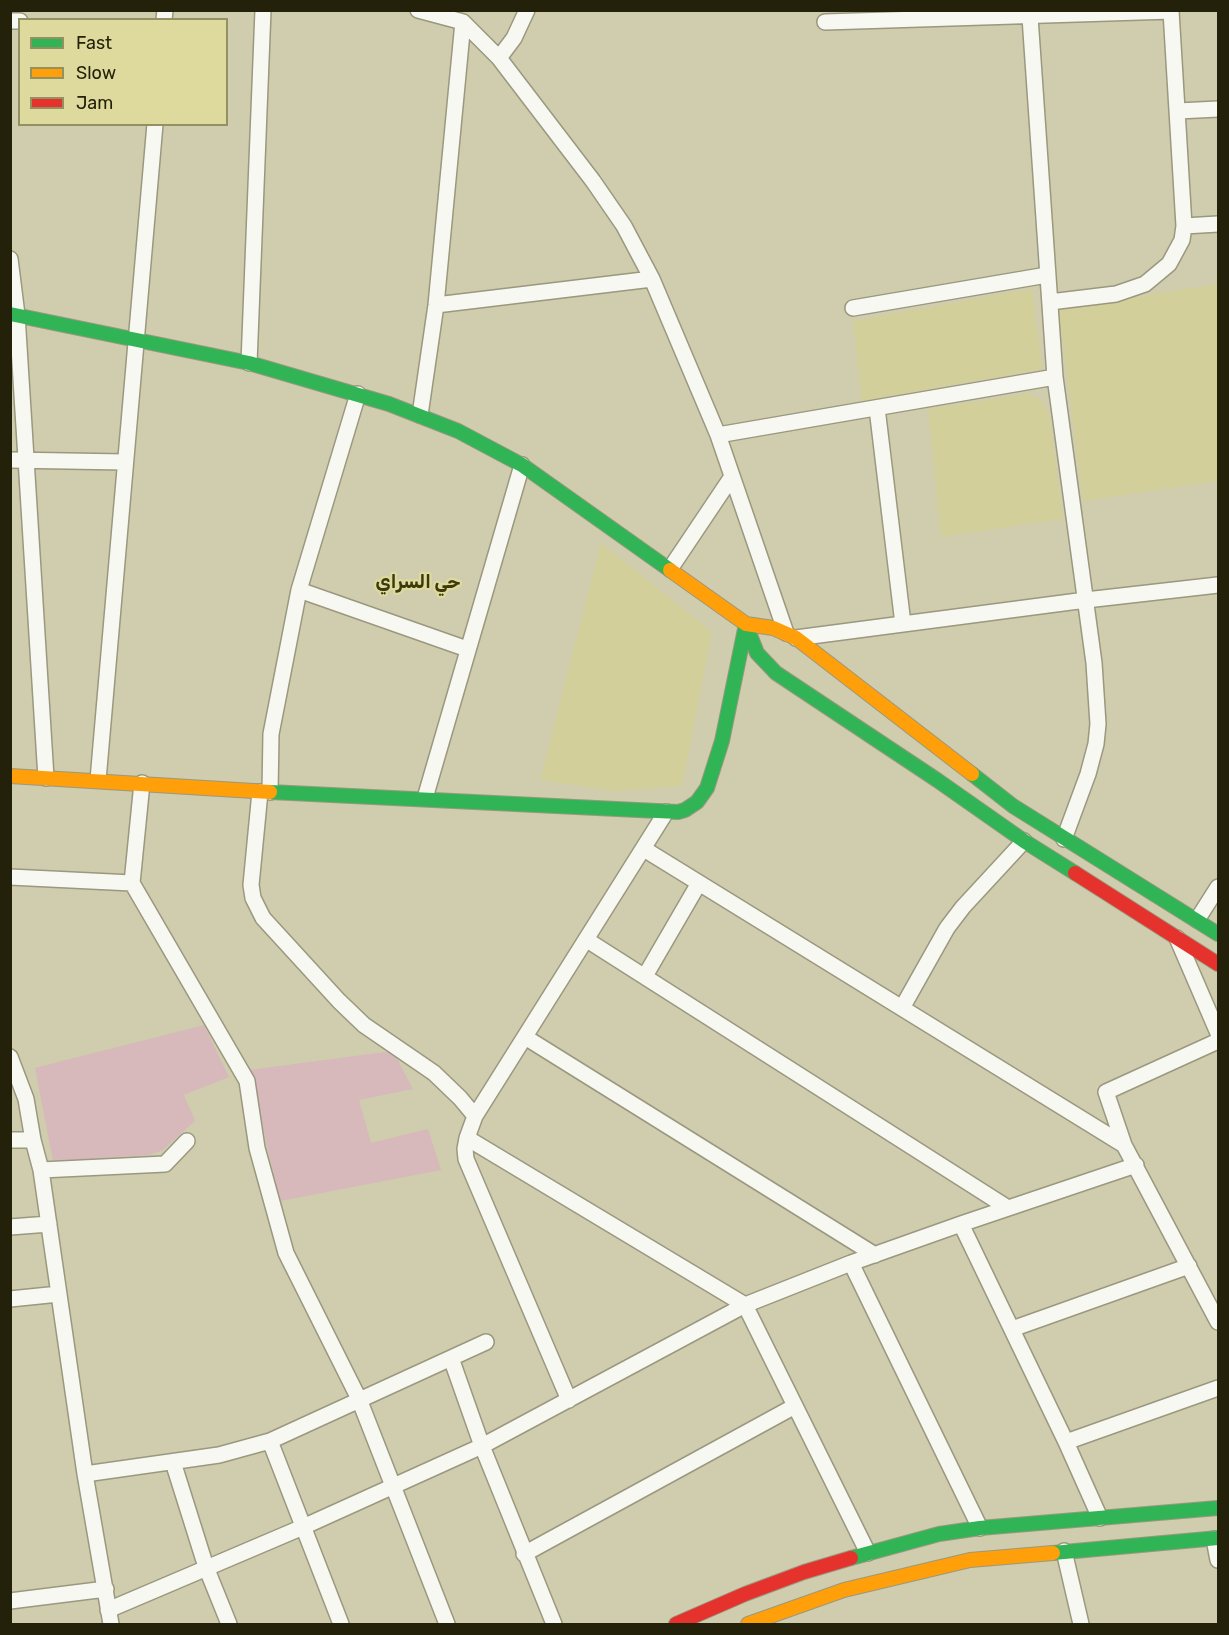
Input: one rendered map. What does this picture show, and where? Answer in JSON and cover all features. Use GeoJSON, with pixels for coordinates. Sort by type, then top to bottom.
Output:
{"type":"FeatureCollection","features":[{"type":"Feature","properties":{"kind":"street"},"geometry":{"type":"LineString","coordinates":[[249,363],[263,10]]}},
{"type":"Feature","properties":{"kind":"street"},"geometry":{"type":"LineString","coordinates":[[418,10],[463,22],[499,58],[609,203],[634,243],[652,279],[718,435],[731,477],[791,635]]}},
{"type":"Feature","properties":{"kind":"street"},"geometry":{"type":"LineString","coordinates":[[499,58],[514,38],[527,10]]}},
{"type":"Feature","properties":{"kind":"street"},"geometry":{"type":"LineString","coordinates":[[825,22],[1171,11],[1184,226],[1182,240],[1169,264],[1145,284],[1116,294],[1050,302]]}},
{"type":"Feature","properties":{"kind":"street"},"geometry":{"type":"LineString","coordinates":[[1030,17],[1055,377],[1094,663],[1098,724],[1096,744],[1088,774],[1064,839]]}},
{"type":"Feature","properties":{"kind":"street"},"geometry":{"type":"LineString","coordinates":[[420,416],[436,304],[463,22]]}},
{"type":"Feature","properties":{"kind":"street"},"geometry":{"type":"LineString","coordinates":[[1178,111],[1218,109]]}},
{"type":"Feature","properties":{"kind":"street"},"geometry":{"type":"LineString","coordinates":[[98,780],[155,126]]}},
{"type":"Feature","properties":{"kind":"street"},"geometry":{"type":"LineString","coordinates":[[1184,226],[1218,224]]}},
{"type":"Feature","properties":{"kind":"street"},"geometry":{"type":"LineString","coordinates":[[10,259],[14,314],[18,460],[46,778]]}},
{"type":"Feature","properties":{"kind":"street"},"geometry":{"type":"LineString","coordinates":[[853,309],[1047,275]]}},
{"type":"Feature","properties":{"kind":"street"},"geometry":{"type":"LineString","coordinates":[[436,304],[652,279]]}},
{"type":"Feature","properties":{"kind":"street"},"geometry":{"type":"LineString","coordinates":[[14,314],[249,363],[358,394],[458,431],[522,465],[746,624],[760,625],[791,635],[1013,806],[1218,934]]}},
{"type":"Feature","properties":{"kind":"street"},"geometry":{"type":"LineString","coordinates":[[718,435],[1055,377]]}},
{"type":"Feature","properties":{"kind":"street"},"geometry":{"type":"LineString","coordinates":[[358,394],[299,590],[271,734],[251,885],[253,898],[260,912],[316,979],[364,1024],[434,1073],[476,1116]]}},
{"type":"Feature","properties":{"kind":"street"},"geometry":{"type":"LineString","coordinates":[[877,408],[903,624]]}},
{"type":"Feature","properties":{"kind":"street"},"geometry":{"type":"LineString","coordinates":[[18,460],[124,462]]}},
{"type":"Feature","properties":{"kind":"street"},"geometry":{"type":"LineString","coordinates":[[425,798],[522,465]]}},
{"type":"Feature","properties":{"kind":"street"},"geometry":{"type":"LineString","coordinates":[[670,569],[731,477]]}},
{"type":"Feature","properties":{"kind":"street"},"geometry":{"type":"LineString","coordinates":[[766,664],[763,653],[766,642],[775,634],[791,635],[903,624],[1218,585]]}},
{"type":"Feature","properties":{"kind":"street"},"geometry":{"type":"LineString","coordinates":[[299,590],[467,649]]}},
{"type":"Feature","properties":{"kind":"street"},"geometry":{"type":"LineString","coordinates":[[10,776],[265,792],[678,812],[691,807],[707,788],[722,741],[746,624]]}},
{"type":"Feature","properties":{"kind":"street"},"geometry":{"type":"LineString","coordinates":[[746,624],[757,653],[776,673],[938,780],[1024,841],[1218,964]]}},
{"type":"Feature","properties":{"kind":"street"},"geometry":{"type":"LineString","coordinates":[[142,783],[132,883],[247,1081],[257,1148],[285,1253],[359,1399],[447,1624]]}},
{"type":"Feature","properties":{"kind":"street"},"geometry":{"type":"LineString","coordinates":[[569,1400],[466,1159],[465,1149],[476,1116],[666,812]]}},
{"type":"Feature","properties":{"kind":"street"},"geometry":{"type":"LineString","coordinates":[[902,1008],[947,928],[963,907],[1024,841]]}},
{"type":"Feature","properties":{"kind":"street"},"geometry":{"type":"LineString","coordinates":[[644,849],[1124,1145]]}},
{"type":"Feature","properties":{"kind":"street"},"geometry":{"type":"LineString","coordinates":[[10,877],[132,883]]}},
{"type":"Feature","properties":{"kind":"street"},"geometry":{"type":"LineString","coordinates":[[645,976],[699,883]]}},
{"type":"Feature","properties":{"kind":"street"},"geometry":{"type":"LineString","coordinates":[[1197,920],[1218,887]]}},
{"type":"Feature","properties":{"kind":"street"},"geometry":{"type":"LineString","coordinates":[[1178,938],[1218,1033]]}},
{"type":"Feature","properties":{"kind":"street"},"geometry":{"type":"LineString","coordinates":[[587,940],[1008,1208]]}},
{"type":"Feature","properties":{"kind":"street"},"geometry":{"type":"LineString","coordinates":[[525,1037],[875,1255]]}},
{"type":"Feature","properties":{"kind":"street"},"geometry":{"type":"LineString","coordinates":[[1218,1041],[1106,1092],[1124,1145],[1218,1322]]}},
{"type":"Feature","properties":{"kind":"street"},"geometry":{"type":"LineString","coordinates":[[10,1057],[26,1099],[41,1170],[85,1473],[110,1617],[206,1567],[303,1527],[482,1446],[745,1305],[851,1263],[1136,1166]]}},
{"type":"Feature","properties":{"kind":"street"},"geometry":{"type":"LineString","coordinates":[[467,1138],[745,1305],[868,1553]]}},
{"type":"Feature","properties":{"kind":"street"},"geometry":{"type":"LineString","coordinates":[[10,1140],[33,1140]]}},
{"type":"Feature","properties":{"kind":"street"},"geometry":{"type":"LineString","coordinates":[[41,1170],[165,1164],[188,1141]]}},
{"type":"Feature","properties":{"kind":"street"},"geometry":{"type":"LineString","coordinates":[[10,1227],[49,1224]]}},
{"type":"Feature","properties":{"kind":"street"},"geometry":{"type":"LineString","coordinates":[[961,1224],[1100,1518]]}},
{"type":"Feature","properties":{"kind":"street"},"geometry":{"type":"LineString","coordinates":[[851,1263],[980,1528]]}},
{"type":"Feature","properties":{"kind":"street"},"geometry":{"type":"LineString","coordinates":[[1012,1329],[1189,1266]]}},
{"type":"Feature","properties":{"kind":"street"},"geometry":{"type":"LineString","coordinates":[[10,1299],[58,1294]]}},
{"type":"Feature","properties":{"kind":"street"},"geometry":{"type":"LineString","coordinates":[[85,1473],[219,1455],[270,1442],[486,1342]]}},
{"type":"Feature","properties":{"kind":"street"},"geometry":{"type":"LineString","coordinates":[[452,1358],[482,1446],[554,1624]]}},
{"type":"Feature","properties":{"kind":"street"},"geometry":{"type":"LineString","coordinates":[[1066,1442],[1218,1388]]}},
{"type":"Feature","properties":{"kind":"street"},"geometry":{"type":"LineString","coordinates":[[524,1554],[795,1406]]}},
{"type":"Feature","properties":{"kind":"street"},"geometry":{"type":"LineString","coordinates":[[270,1442],[341,1624]]}},
{"type":"Feature","properties":{"kind":"street"},"geometry":{"type":"LineString","coordinates":[[173,1462],[206,1567],[229,1624]]}},
{"type":"Feature","properties":{"kind":"street"},"geometry":{"type":"LineString","coordinates":[[676,1624],[745,1594],[804,1572],[939,1534],[980,1528],[1218,1508]]}},
{"type":"Feature","properties":{"kind":"street"},"geometry":{"type":"LineString","coordinates":[[748,1624],[844,1590],[970,1560],[1216,1539],[1218,1560]]}},
{"type":"Feature","properties":{"kind":"street"},"geometry":{"type":"LineString","coordinates":[[1064,1551],[1081,1624]]}},
{"type":"Feature","properties":{"kind":"street"},"geometry":{"type":"LineString","coordinates":[[10,1601],[106,1589]]}},
{"type":"Feature","properties":{"kind":"shaded area"},"geometry":{"type":"Polygon","coordinates":[[[1218,284],[1218,481],[1083,501],[1059,309],[1218,284]]]}},
{"type":"Feature","properties":{"kind":"shaded area"},"geometry":{"type":"Polygon","coordinates":[[[1032,289],[1042,369],[862,401],[853,321],[1032,289]]]}},
{"type":"Feature","properties":{"kind":"shaded area"},"geometry":{"type":"Polygon","coordinates":[[[1027,394],[1043,402],[1049,415],[1063,519],[941,537],[928,409],[1027,394]]]}},
{"type":"Feature","properties":{"kind":"shaded area"},"geometry":{"type":"Polygon","coordinates":[[[601,543],[712,632],[682,786],[616,791],[540,780],[601,543]]]}},
{"type":"Feature","properties":{"kind":"shaded area"},"geometry":{"type":"Polygon","coordinates":[[[204,1025],[229,1077],[184,1095],[195,1121],[163,1150],[149,1155],[53,1161],[35,1068],[204,1025]]]}},
{"type":"Feature","properties":{"kind":"shaded area"},"geometry":{"type":"Polygon","coordinates":[[[393,1051],[413,1089],[359,1100],[371,1143],[428,1129],[441,1170],[280,1201],[249,1070],[393,1051]]]}},
{"type":"Feature","properties":{"kind":"traffic: fast"},"geometry":{"type":"LineString","coordinates":[[10,314],[249,363],[389,404],[458,431],[522,465],[670,570]]}},
{"type":"Feature","properties":{"kind":"traffic: fast"},"geometry":{"type":"LineString","coordinates":[[270,792],[678,812],[685,810],[697,802],[707,788],[722,741],[746,624]]}},
{"type":"Feature","properties":{"kind":"traffic: fast"},"geometry":{"type":"LineString","coordinates":[[746,625],[757,653],[776,673],[1075,873]]}},
{"type":"Feature","properties":{"kind":"traffic: fast"},"geometry":{"type":"LineString","coordinates":[[972,774],[1013,806],[1218,934]]}},
{"type":"Feature","properties":{"kind":"traffic: fast"},"geometry":{"type":"LineString","coordinates":[[851,1558],[939,1534],[980,1528],[1218,1508]]}},
{"type":"Feature","properties":{"kind":"traffic: fast"},"geometry":{"type":"LineString","coordinates":[[1053,1553],[1218,1538]]}},
{"type":"Feature","properties":{"kind":"traffic: slow"},"geometry":{"type":"LineString","coordinates":[[670,570],[746,624],[773,628],[796,638],[972,774]]}},
{"type":"Feature","properties":{"kind":"traffic: slow"},"geometry":{"type":"LineString","coordinates":[[10,776],[270,792]]}},
{"type":"Feature","properties":{"kind":"traffic: slow"},"geometry":{"type":"LineString","coordinates":[[748,1624],[844,1590],[970,1560],[1053,1553]]}},
{"type":"Feature","properties":{"kind":"traffic: jam"},"geometry":{"type":"LineString","coordinates":[[1075,873],[1218,964]]}},
{"type":"Feature","properties":{"kind":"traffic: jam"},"geometry":{"type":"LineString","coordinates":[[676,1624],[745,1594],[804,1572],[851,1558]]}},
{"type":"Feature","properties":{"kind":"district","name":"حي السراي"},"geometry":{"type":"Point","coordinates":[418,583]}}]}
